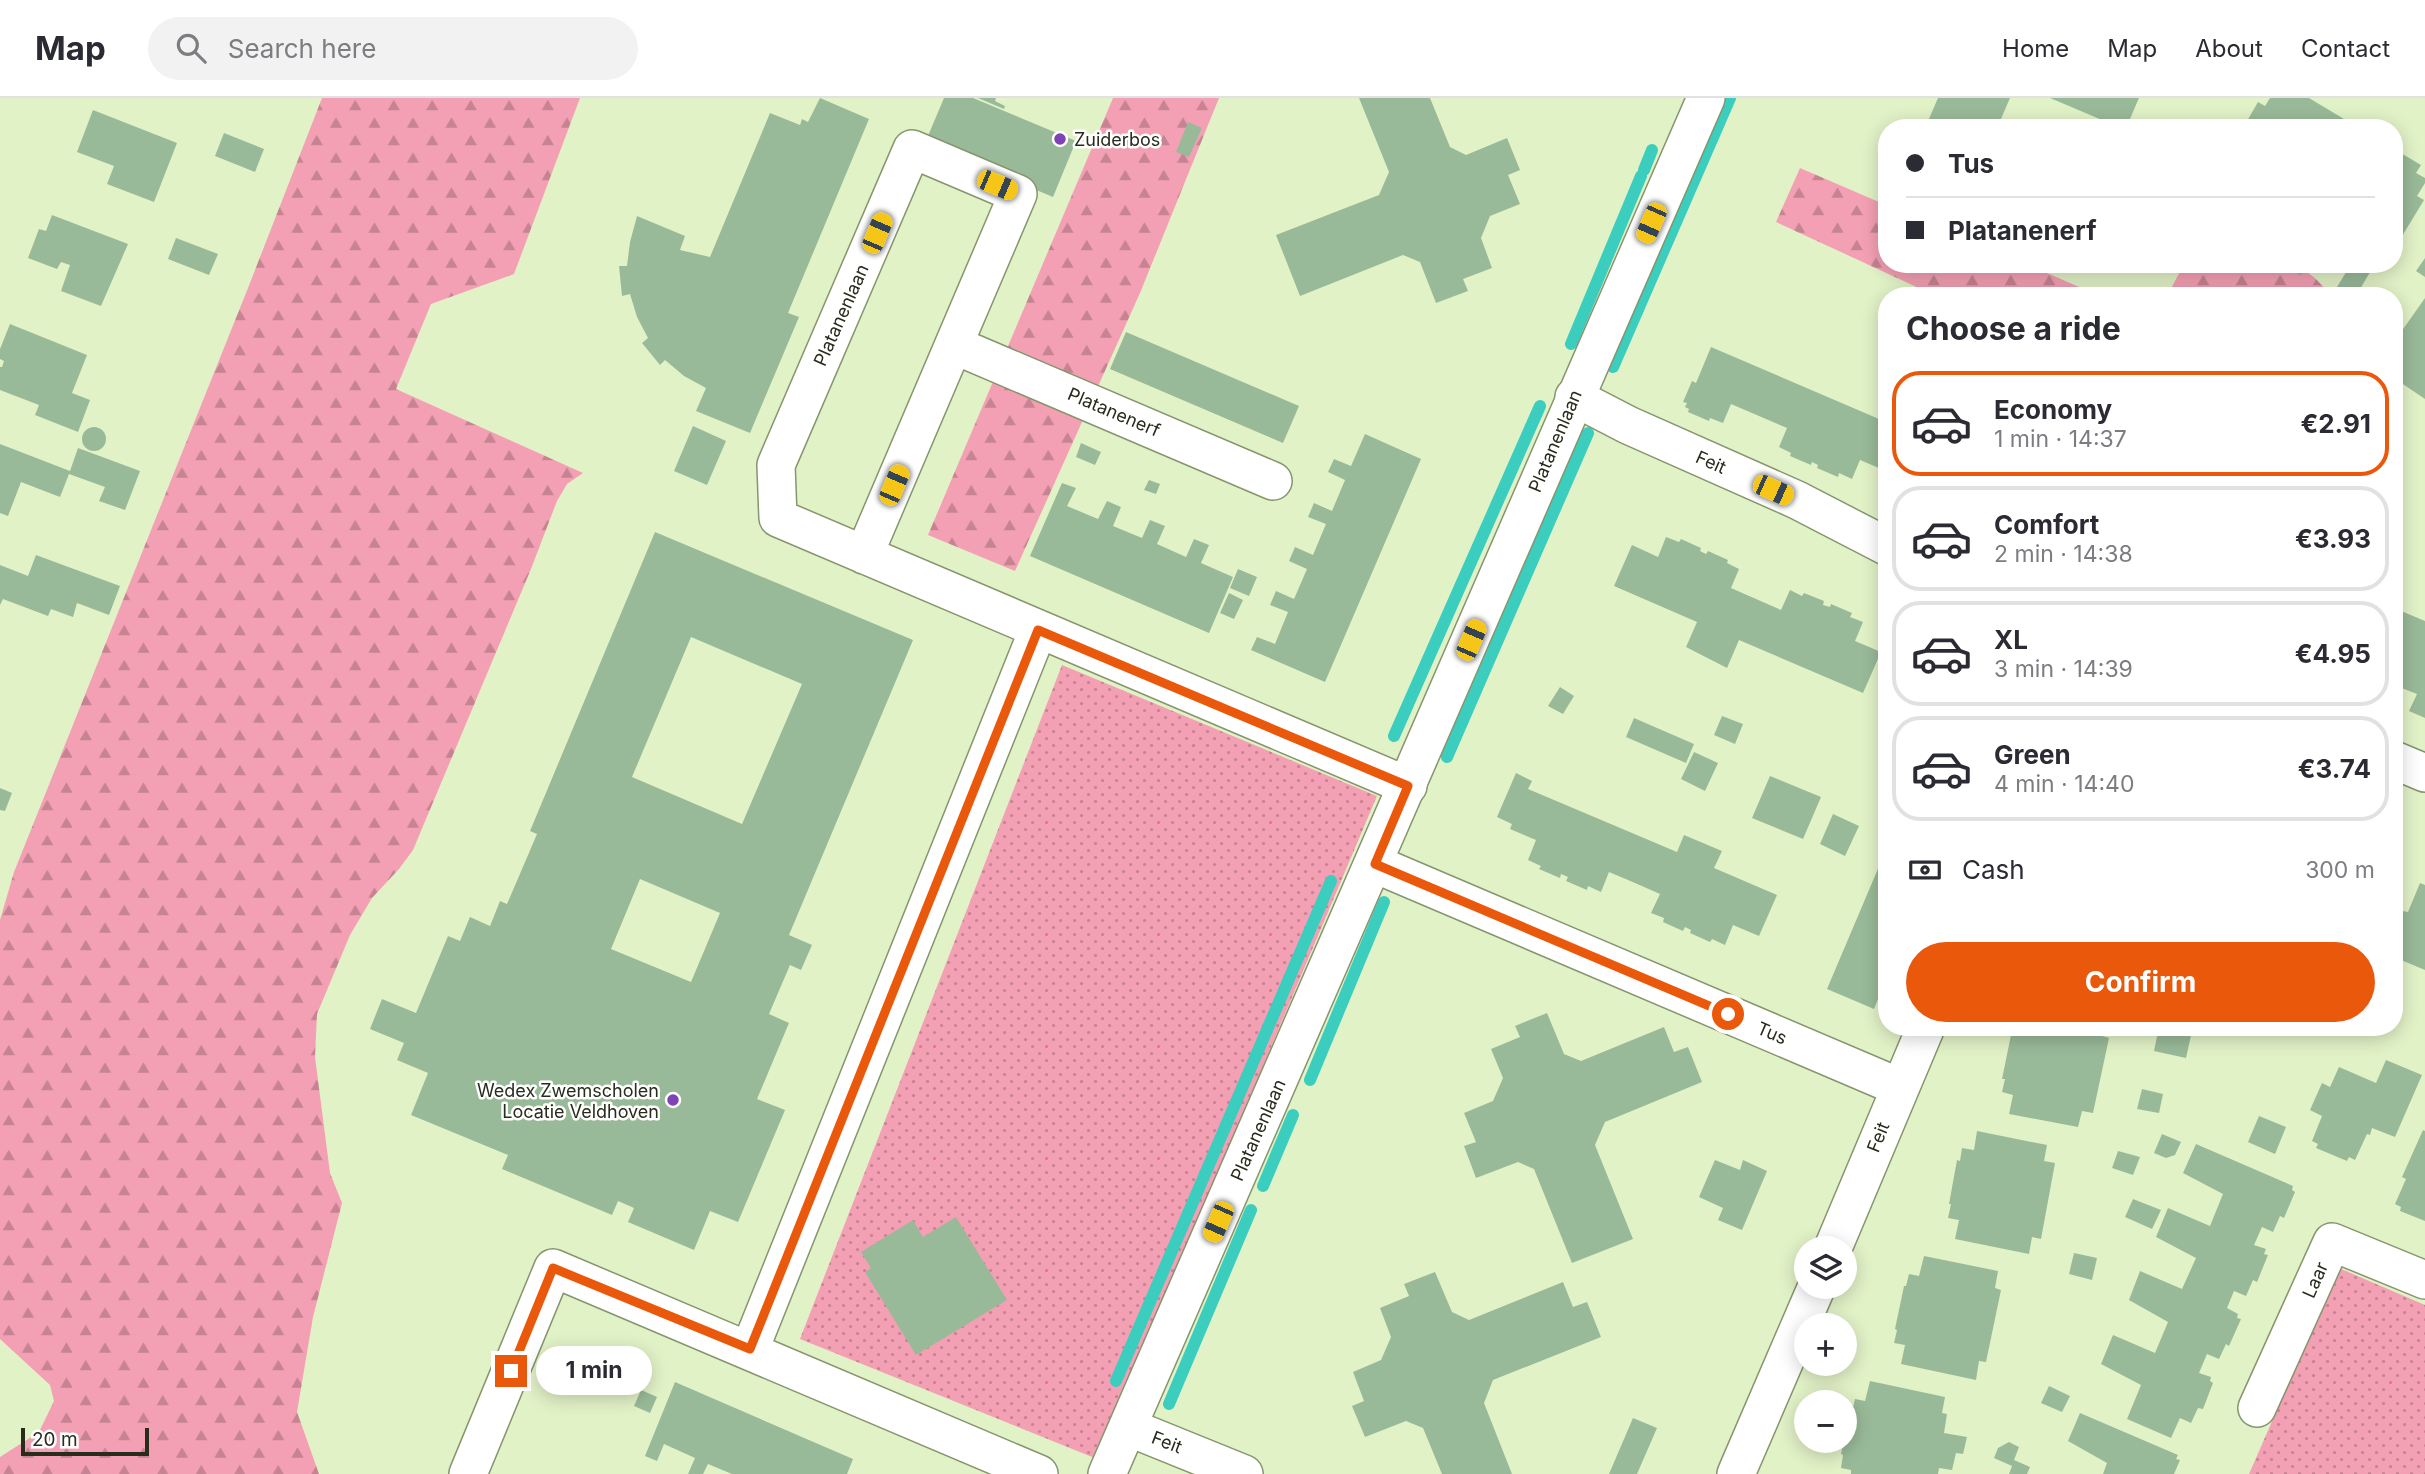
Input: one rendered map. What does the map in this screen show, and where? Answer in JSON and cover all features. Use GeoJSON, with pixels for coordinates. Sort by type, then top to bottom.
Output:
{"type":"FeatureCollection","features":[{"type":"Feature","properties":{"kind":"street","name":"Platanenlaan"},"geometry":{"type":"LineString","coordinates":[[1107,1474],[1375,864],[1574,397],[1706,98]]}},
{"type":"Feature","properties":{"kind":"street","name":"Platanenlaan"},"geometry":{"type":"LineString","coordinates":[[864,555],[1018,194],[912,149],[776,465],[778,518],[1038,630],[1408,786]]}},
{"type":"Feature","properties":{"kind":"street","name":"Platanenerf"},"geometry":{"type":"LineString","coordinates":[[954,345],[1273,481]]}},
{"type":"Feature","properties":{"kind":"street","name":"Feit"},"geometry":{"type":"LineString","coordinates":[[1574,397],[1628,425],[1797,500],[1878,542]]}},
{"type":"Feature","properties":{"kind":"street"},"geometry":{"type":"LineString","coordinates":[[750,1349],[1038,630]]}},
{"type":"Feature","properties":{"kind":"street"},"geometry":{"type":"LineString","coordinates":[[2403,764],[2425,773]]}},
{"type":"Feature","properties":{"kind":"street","name":"Tus"},"geometry":{"type":"LineString","coordinates":[[1375,864],[1899,1087]]}},
{"type":"Feature","properties":{"kind":"street","name":"Feit"},"geometry":{"type":"LineString","coordinates":[[1838,1236],[1922,1036]]}},
{"type":"Feature","properties":{"kind":"street","name":"Laar"},"geometry":{"type":"LineString","coordinates":[[2257,1408],[2332,1242],[2425,1280]]}},
{"type":"Feature","properties":{"kind":"street"},"geometry":{"type":"LineString","coordinates":[[468,1474],[553,1268],[750,1349],[1039,1474]]}},
{"type":"Feature","properties":{"kind":"street"},"geometry":{"type":"LineString","coordinates":[[1736,1474],[1811,1299]]}},
{"type":"Feature","properties":{"kind":"street","name":"Feit"},"geometry":{"type":"LineString","coordinates":[[1128,1427],[1244,1474]]}},
{"type":"Feature","properties":{"kind":"green space"},"geometry":{"type":"Polygon","coordinates":[[[322,98],[580,98],[514,274],[431,304],[396,389],[583,473],[567,484],[557,501],[413,850],[372,898],[350,935],[317,1014],[315,1057],[330,1173],[342,1203],[313,1317],[297,1412],[319,1474],[0,1474],[0,1457],[39,1432],[54,1401],[50,1385],[0,1339],[0,920],[14,872],[322,98]]]}},
{"type":"Feature","properties":{"kind":"green space"},"geometry":{"type":"Polygon","coordinates":[[[1113,98],[1219,98],[1140,293],[1015,571],[928,535],[1113,98]]]}},
{"type":"Feature","properties":{"kind":"green space"},"geometry":{"type":"Polygon","coordinates":[[[1800,168],[1878,202],[1878,269],[1776,222],[1800,168]]]}},
{"type":"Feature","properties":{"kind":"green space"},"geometry":{"type":"Polygon","coordinates":[[[1886,273],[2047,273],[2079,287],[1917,287],[1886,273]]]}},
{"type":"Feature","properties":{"kind":"green space"},"geometry":{"type":"Polygon","coordinates":[[[2179,273],[2308,273],[2324,287],[2172,287],[2179,273]]]}},
{"type":"Feature","properties":{"kind":"green space"},"geometry":{"type":"Polygon","coordinates":[[[1062,665],[1377,796],[1097,1459],[800,1339],[1062,665]]]}},
{"type":"Feature","properties":{"kind":"green space"},"geometry":{"type":"Polygon","coordinates":[[[2339,1268],[2425,1305],[2425,1474],[2249,1474],[2339,1268]]]}},
{"type":"Feature","properties":{"kind":"building"},"geometry":{"type":"Polygon","coordinates":[[[820,98],[869,119],[788,313],[799,317],[750,433],[696,411],[706,388],[684,376],[665,360],[660,365],[642,343],[648,338],[637,317],[630,294],[622,296],[619,266],[627,266],[637,216],[685,236],[680,250],[710,257],[770,113],[800,125],[802,119],[808,122],[820,98]]]}},
{"type":"Feature","properties":{"kind":"building"},"geometry":{"type":"Polygon","coordinates":[[[944,98],[973,98],[1076,141],[1053,197],[925,143],[944,98]]]}},
{"type":"Feature","properties":{"kind":"building"},"geometry":{"type":"Polygon","coordinates":[[[978,98],[996,98],[995,101],[1005,106],[1004,109],[978,98]]]}},
{"type":"Feature","properties":{"kind":"building"},"geometry":{"type":"Polygon","coordinates":[[[1359,98],[1430,98],[1450,147],[1466,155],[1507,138],[1520,170],[1508,175],[1520,204],[1490,216],[1481,238],[1492,268],[1463,279],[1468,291],[1436,303],[1420,262],[1403,255],[1300,296],[1276,235],[1379,195],[1389,172],[1359,98]]]}},
{"type":"Feature","properties":{"kind":"building"},"geometry":{"type":"Polygon","coordinates":[[[1938,98],[2010,98],[2001,119],[1929,119],[1938,98]]]}},
{"type":"Feature","properties":{"kind":"building"},"geometry":{"type":"Polygon","coordinates":[[[2050,98],[2139,98],[2130,119],[2100,119],[2050,98]]]}},
{"type":"Feature","properties":{"kind":"building"},"geometry":{"type":"Polygon","coordinates":[[[2270,98],[2309,98],[2344,119],[2248,119],[2258,102],[2265,106],[2270,98]]]}},
{"type":"Feature","properties":{"kind":"building"},"geometry":{"type":"Polygon","coordinates":[[[93,110],[177,143],[154,202],[107,184],[114,166],[77,152],[93,110]]]}},
{"type":"Feature","properties":{"kind":"building"},"geometry":{"type":"Polygon","coordinates":[[[1188,122],[1202,128],[1189,157],[1176,152],[1188,122]]]}},
{"type":"Feature","properties":{"kind":"building"},"geometry":{"type":"Polygon","coordinates":[[[224,133],[264,149],[255,172],[215,156],[224,133]]]}},
{"type":"Feature","properties":{"kind":"building"},"geometry":{"type":"Polygon","coordinates":[[[2403,154],[2421,165],[2416,173],[2425,178],[2425,183],[2417,196],[2424,200],[2403,234],[2403,154]]]}},
{"type":"Feature","properties":{"kind":"building"},"geometry":{"type":"Polygon","coordinates":[[[52,215],[128,244],[101,306],[61,291],[70,265],[61,262],[57,269],[28,258],[39,229],[46,231],[52,215]]]}},
{"type":"Feature","properties":{"kind":"building"},"geometry":{"type":"Polygon","coordinates":[[[176,238],[218,254],[209,275],[168,259],[176,238]]]}},
{"type":"Feature","properties":{"kind":"building"},"geometry":{"type":"Polygon","coordinates":[[[2425,258],[2425,277],[2416,271],[2425,258]]]}},
{"type":"Feature","properties":{"kind":"building"},"geometry":{"type":"Polygon","coordinates":[[[2346,273],[2369,273],[2361,287],[2337,287],[2346,273]]]}},
{"type":"Feature","properties":{"kind":"building"},"geometry":{"type":"Polygon","coordinates":[[[2425,298],[2425,399],[2403,384],[2403,329],[2425,298]]]}},
{"type":"Feature","properties":{"kind":"building"},"geometry":{"type":"Polygon","coordinates":[[[10,324],[87,355],[72,393],[90,400],[78,432],[35,415],[39,405],[0,390],[0,367],[4,361],[0,359],[0,349],[10,324]]]}},
{"type":"Feature","properties":{"kind":"building"},"geometry":{"type":"Polygon","coordinates":[[[1126,332],[1299,406],[1283,443],[1110,369],[1126,332]]]}},
{"type":"Feature","properties":{"kind":"building"},"geometry":{"type":"Polygon","coordinates":[[[1711,347],[1878,419],[1878,468],[1860,460],[1852,479],[1839,473],[1838,477],[1817,468],[1818,465],[1812,462],[1811,465],[1790,456],[1791,453],[1779,447],[1787,428],[1731,404],[1723,423],[1710,418],[1709,421],[1688,412],[1689,409],[1685,407],[1687,403],[1683,402],[1692,381],[1696,383],[1711,347]]]}},
{"type":"Feature","properties":{"kind":"building"},"geometry":{"type":"Polygon","coordinates":[[[693,426],[726,441],[707,485],[674,471],[693,426]]]}},
{"type":"Feature","properties":{"kind":"building"},"geometry":{"type":"Polygon","coordinates":[[[94,427],[102,431],[106,439],[102,447],[94,451],[86,447],[82,439],[86,431],[94,427]]]}},
{"type":"Feature","properties":{"kind":"building"},"geometry":{"type":"Polygon","coordinates":[[[1365,434],[1421,459],[1325,682],[1251,650],[1257,637],[1275,644],[1288,612],[1270,605],[1276,591],[1294,599],[1307,569],[1289,561],[1295,547],[1313,555],[1326,524],[1308,517],[1314,503],[1332,511],[1345,480],[1328,472],[1334,459],[1351,466],[1365,434]]]}},
{"type":"Feature","properties":{"kind":"building"},"geometry":{"type":"Polygon","coordinates":[[[1081,443],[1101,452],[1095,465],[1076,457],[1081,443]]]}},
{"type":"Feature","properties":{"kind":"building"},"geometry":{"type":"Polygon","coordinates":[[[0,444],[70,471],[78,448],[140,471],[125,510],[99,501],[105,487],[69,474],[60,497],[21,482],[8,516],[0,513],[0,444]]]}},
{"type":"Feature","properties":{"kind":"building"},"geometry":{"type":"Polygon","coordinates":[[[1149,480],[1160,484],[1156,494],[1144,490],[1149,480]]]}},
{"type":"Feature","properties":{"kind":"building"},"geometry":{"type":"Polygon","coordinates":[[[1062,483],[1076,488],[1067,506],[1098,519],[1107,501],[1121,507],[1113,526],[1142,538],[1150,520],[1165,526],[1157,544],[1186,557],[1194,539],[1209,545],[1201,563],[1233,577],[1209,633],[1030,556],[1062,483]]]}},
{"type":"Feature","properties":{"kind":"building"},"geometry":{"type":"Polygon","coordinates":[[[655,532],[913,640],[789,935],[812,945],[801,970],[790,965],[769,1014],[789,1023],[757,1099],[785,1110],[738,1222],[710,1211],[694,1250],[628,1222],[634,1208],[618,1201],[612,1215],[502,1169],[508,1155],[411,1115],[428,1073],[397,1060],[404,1043],[370,1029],[382,999],[416,1013],[448,936],[460,941],[470,917],[490,926],[500,901],[507,904],[537,834],[530,831],[655,532]],[[691,637],[632,777],[742,824],[802,684],[691,637]],[[640,879],[611,949],[691,982],[720,913],[640,879]]]}},
{"type":"Feature","properties":{"kind":"building"},"geometry":{"type":"Polygon","coordinates":[[[1666,537],[1679,542],[1681,539],[1701,548],[1700,551],[1706,554],[1708,551],[1728,560],[1727,563],[1739,569],[1731,588],[1781,610],[1790,590],[1824,601],[1823,605],[1830,607],[1831,604],[1852,613],[1850,617],[1863,622],[1855,641],[1878,651],[1878,659],[1863,693],[1739,640],[1727,668],[1686,647],[1697,622],[1614,586],[1632,545],[1658,557],[1666,537]]]}},
{"type":"Feature","properties":{"kind":"building"},"geometry":{"type":"Polygon","coordinates":[[[36,555],[120,586],[109,615],[77,603],[73,617],[51,609],[48,616],[3,599],[0,605],[0,565],[28,576],[36,555]]]}},
{"type":"Feature","properties":{"kind":"building"},"geometry":{"type":"Polygon","coordinates":[[[1238,569],[1257,577],[1249,596],[1230,588],[1238,569]]]}},
{"type":"Feature","properties":{"kind":"building"},"geometry":{"type":"Polygon","coordinates":[[[1229,593],[1243,600],[1234,619],[1220,613],[1229,593]]]}},
{"type":"Feature","properties":{"kind":"building"},"geometry":{"type":"Polygon","coordinates":[[[2403,612],[2425,621],[2425,718],[2409,711],[2417,694],[2403,689],[2403,612]]]}},
{"type":"Feature","properties":{"kind":"building"},"geometry":{"type":"Polygon","coordinates":[[[1560,687],[1574,696],[1563,714],[1548,706],[1560,687]]]}},
{"type":"Feature","properties":{"kind":"building"},"geometry":{"type":"Polygon","coordinates":[[[1722,716],[1743,724],[1735,744],[1714,735],[1722,716]]]}},
{"type":"Feature","properties":{"kind":"building"},"geometry":{"type":"Polygon","coordinates":[[[1634,718],[1694,744],[1686,763],[1626,737],[1634,718]]]}},
{"type":"Feature","properties":{"kind":"building"},"geometry":{"type":"Polygon","coordinates":[[[1694,752],[1718,763],[1705,791],[1681,779],[1694,752]]]}},
{"type":"Feature","properties":{"kind":"building"},"geometry":{"type":"Polygon","coordinates":[[[1516,773],[1532,781],[1528,789],[1677,852],[1684,835],[1722,851],[1714,868],[1777,895],[1759,936],[1733,925],[1725,945],[1712,939],[1710,942],[1690,933],[1691,930],[1685,927],[1683,931],[1663,922],[1664,918],[1651,913],[1660,894],[1635,883],[1609,872],[1601,892],[1588,886],[1587,890],[1566,881],[1568,877],[1561,874],[1560,878],[1539,869],[1541,866],[1528,860],[1536,840],[1510,829],[1512,824],[1497,817],[1516,773]]]}},
{"type":"Feature","properties":{"kind":"building"},"geometry":{"type":"Polygon","coordinates":[[[1770,776],[1821,797],[1803,839],[1752,818],[1770,776]]]}},
{"type":"Feature","properties":{"kind":"building"},"geometry":{"type":"Polygon","coordinates":[[[0,788],[12,793],[5,811],[0,810],[0,788]]]}},
{"type":"Feature","properties":{"kind":"building"},"geometry":{"type":"Polygon","coordinates":[[[1833,814],[1859,826],[1845,856],[1820,844],[1833,814]]]}},
{"type":"Feature","properties":{"kind":"building"},"geometry":{"type":"Polygon","coordinates":[[[1878,869],[1878,999],[1874,1009],[1827,989],[1878,869]]]}},
{"type":"Feature","properties":{"kind":"building"},"geometry":{"type":"Polygon","coordinates":[[[2420,883],[2425,885],[2425,970],[2403,961],[2403,911],[2408,912],[2420,883]]]}},
{"type":"Feature","properties":{"kind":"building"},"geometry":{"type":"Polygon","coordinates":[[[1547,1013],[1564,1054],[1581,1061],[1664,1027],[1674,1052],[1688,1047],[1702,1082],[1605,1122],[1595,1145],[1633,1239],[1572,1263],[1534,1169],[1518,1162],[1476,1178],[1464,1146],[1476,1142],[1464,1113],[1493,1101],[1503,1078],[1491,1049],[1520,1037],[1515,1026],[1547,1013]]]}},
{"type":"Feature","properties":{"kind":"building"},"geometry":{"type":"Polygon","coordinates":[[[2011,1036],[2109,1038],[2093,1113],[2082,1111],[2078,1127],[2009,1114],[2013,1095],[2002,1092],[2005,1079],[2002,1079],[2011,1036]]]}},
{"type":"Feature","properties":{"kind":"building"},"geometry":{"type":"Polygon","coordinates":[[[2157,1036],[2191,1036],[2186,1058],[2154,1051],[2157,1036]]]}},
{"type":"Feature","properties":{"kind":"building"},"geometry":{"type":"Polygon","coordinates":[[[2386,1060],[2422,1075],[2395,1137],[2372,1128],[2355,1160],[2349,1157],[2347,1161],[2316,1148],[2318,1144],[2312,1141],[2322,1116],[2310,1110],[2322,1083],[2330,1087],[2339,1067],[2376,1083],[2386,1060]]]}},
{"type":"Feature","properties":{"kind":"building"},"geometry":{"type":"Polygon","coordinates":[[[2142,1089],[2163,1094],[2159,1113],[2137,1109],[2142,1089]]]}},
{"type":"Feature","properties":{"kind":"building"},"geometry":{"type":"Polygon","coordinates":[[[2259,1116],[2286,1127],[2275,1154],[2248,1142],[2259,1116]]]}},
{"type":"Feature","properties":{"kind":"building"},"geometry":{"type":"Polygon","coordinates":[[[2423,1130],[2425,1221],[2400,1211],[2401,1207],[2395,1204],[2406,1179],[2402,1177],[2423,1130]]]}},
{"type":"Feature","properties":{"kind":"building"},"geometry":{"type":"Polygon","coordinates":[[[1977,1131],[2047,1145],[2044,1161],[2055,1163],[2041,1239],[2032,1237],[2029,1254],[1955,1239],[1959,1220],[1948,1218],[1957,1160],[1960,1161],[1962,1148],[1974,1150],[1977,1131]]]}},
{"type":"Feature","properties":{"kind":"building"},"geometry":{"type":"Polygon","coordinates":[[[2162,1134],[2181,1142],[2175,1155],[2166,1158],[2154,1153],[2162,1134]]]}},
{"type":"Feature","properties":{"kind":"building"},"geometry":{"type":"Polygon","coordinates":[[[2196,1144],[2293,1186],[2292,1190],[2295,1192],[2284,1218],[2280,1216],[2273,1232],[2262,1227],[2254,1245],[2266,1249],[2264,1254],[2268,1255],[2257,1282],[2253,1280],[2246,1296],[2234,1291],[2227,1308],[2241,1319],[2229,1346],[2226,1344],[2219,1359],[2207,1354],[2199,1373],[2211,1377],[2210,1381],[2213,1383],[2203,1409],[2198,1408],[2191,1423],[2180,1418],[2171,1438],[2127,1419],[2141,1385],[2101,1364],[2113,1335],[2155,1353],[2168,1322],[2129,1300],[2140,1271],[2182,1289],[2196,1258],[2156,1237],[2168,1208],[2210,1226],[2223,1194],[2183,1173],[2196,1144]]]}},
{"type":"Feature","properties":{"kind":"building"},"geometry":{"type":"Polygon","coordinates":[[[2118,1151],[2140,1157],[2133,1175],[2112,1168],[2118,1151]]]}},
{"type":"Feature","properties":{"kind":"building"},"geometry":{"type":"Polygon","coordinates":[[[1715,1160],[1740,1170],[1743,1160],[1767,1171],[1742,1230],[1718,1220],[1723,1208],[1699,1197],[1715,1160]]]}},
{"type":"Feature","properties":{"kind":"building"},"geometry":{"type":"Polygon","coordinates":[[[2133,1199],[2161,1210],[2152,1229],[2125,1217],[2133,1199]]]}},
{"type":"Feature","properties":{"kind":"building"},"geometry":{"type":"Polygon","coordinates":[[[956,1217],[1007,1300],[916,1355],[865,1272],[871,1268],[861,1252],[913,1220],[923,1237],[956,1217]]]}},
{"type":"Feature","properties":{"kind":"building"},"geometry":{"type":"Polygon","coordinates":[[[2074,1253],[2097,1258],[2092,1280],[2069,1274],[2074,1253]]]}},
{"type":"Feature","properties":{"kind":"building"},"geometry":{"type":"Polygon","coordinates":[[[1924,1256],[1998,1271],[1995,1288],[2001,1290],[1986,1362],[1979,1361],[1976,1380],[1901,1364],[1905,1345],[1894,1343],[1904,1286],[1909,1274],[1919,1276],[1924,1256]]]}},
{"type":"Feature","properties":{"kind":"building"},"geometry":{"type":"Polygon","coordinates":[[[1435,1272],[1452,1312],[1469,1320],[1563,1282],[1573,1307],[1587,1302],[1601,1337],[1493,1380],[1484,1403],[1512,1474],[1442,1474],[1423,1428],[1406,1421],[1365,1437],[1352,1406],[1364,1401],[1353,1372],[1381,1360],[1391,1337],[1380,1308],[1409,1296],[1404,1284],[1435,1272]]]}},
{"type":"Feature","properties":{"kind":"building"},"geometry":{"type":"Polygon","coordinates":[[[1870,1381],[1945,1397],[1942,1413],[1947,1414],[1944,1433],[1967,1437],[1963,1454],[1956,1453],[1952,1470],[1939,1468],[1938,1474],[1851,1474],[1851,1470],[1841,1468],[1841,1454],[1857,1453],[1857,1399],[1865,1401],[1870,1381]]]}},
{"type":"Feature","properties":{"kind":"building"},"geometry":{"type":"Polygon","coordinates":[[[675,1382],[853,1459],[847,1474],[732,1474],[708,1464],[703,1474],[688,1474],[695,1458],[664,1444],[657,1461],[645,1456],[675,1382]]]}},
{"type":"Feature","properties":{"kind":"building"},"geometry":{"type":"Polygon","coordinates":[[[2049,1386],[2070,1396],[2062,1412],[2041,1403],[2049,1386]]]}},
{"type":"Feature","properties":{"kind":"building"},"geometry":{"type":"Polygon","coordinates":[[[641,1390],[657,1397],[650,1413],[634,1406],[641,1390]]]}},
{"type":"Feature","properties":{"kind":"building"},"geometry":{"type":"Polygon","coordinates":[[[2080,1413],[2178,1455],[2176,1459],[2180,1460],[2174,1474],[2103,1474],[2107,1463],[2068,1441],[2080,1413]]]}},
{"type":"Feature","properties":{"kind":"building"},"geometry":{"type":"Polygon","coordinates":[[[1633,1418],[1657,1428],[1637,1474],[1609,1474],[1633,1418]]]}},
{"type":"Feature","properties":{"kind":"building"},"geometry":{"type":"Polygon","coordinates":[[[2009,1442],[2019,1447],[2014,1460],[2030,1467],[2027,1474],[2009,1474],[2012,1466],[1994,1458],[1998,1448],[2009,1442]]]}},
{"type":"Feature","properties":{"kind":"waterway"},"geometry":{"type":"LineString","coordinates":[[1613,367],[1730,98]]}},
{"type":"Feature","properties":{"kind":"waterway"},"geometry":{"type":"LineString","coordinates":[[1644,170],[1652,150]]}},
{"type":"Feature","properties":{"kind":"waterway"},"geometry":{"type":"LineString","coordinates":[[1571,344],[1641,176]]}},
{"type":"Feature","properties":{"kind":"waterway"},"geometry":{"type":"LineString","coordinates":[[1394,736],[1540,406]]}},
{"type":"Feature","properties":{"kind":"waterway"},"geometry":{"type":"LineString","coordinates":[[1447,757],[1588,433]]}},
{"type":"Feature","properties":{"kind":"waterway"},"geometry":{"type":"LineString","coordinates":[[1116,1381],[1331,881]]}},
{"type":"Feature","properties":{"kind":"waterway"},"geometry":{"type":"LineString","coordinates":[[1310,1080],[1384,902]]}},
{"type":"Feature","properties":{"kind":"waterway"},"geometry":{"type":"LineString","coordinates":[[1263,1186],[1293,1115]]}},
{"type":"Feature","properties":{"kind":"waterway"},"geometry":{"type":"LineString","coordinates":[[1169,1404],[1251,1210]]}},
{"type":"Feature","properties":{"kind":"place","name":"Zuiderbos"},"geometry":{"type":"Point","coordinates":[1060,139]}},
{"type":"Feature","properties":{"kind":"place","name":"Wedex Zwemscholen Locatie Veldhoven"},"geometry":{"type":"Point","coordinates":[673,1100]}},
{"type":"Feature","properties":{"kind":"route"},"geometry":{"type":"LineString","coordinates":[[511,1371],[553,1268],[750,1349],[1038,630],[1408,786],[1375,864],[1728,1014]]}}]}
